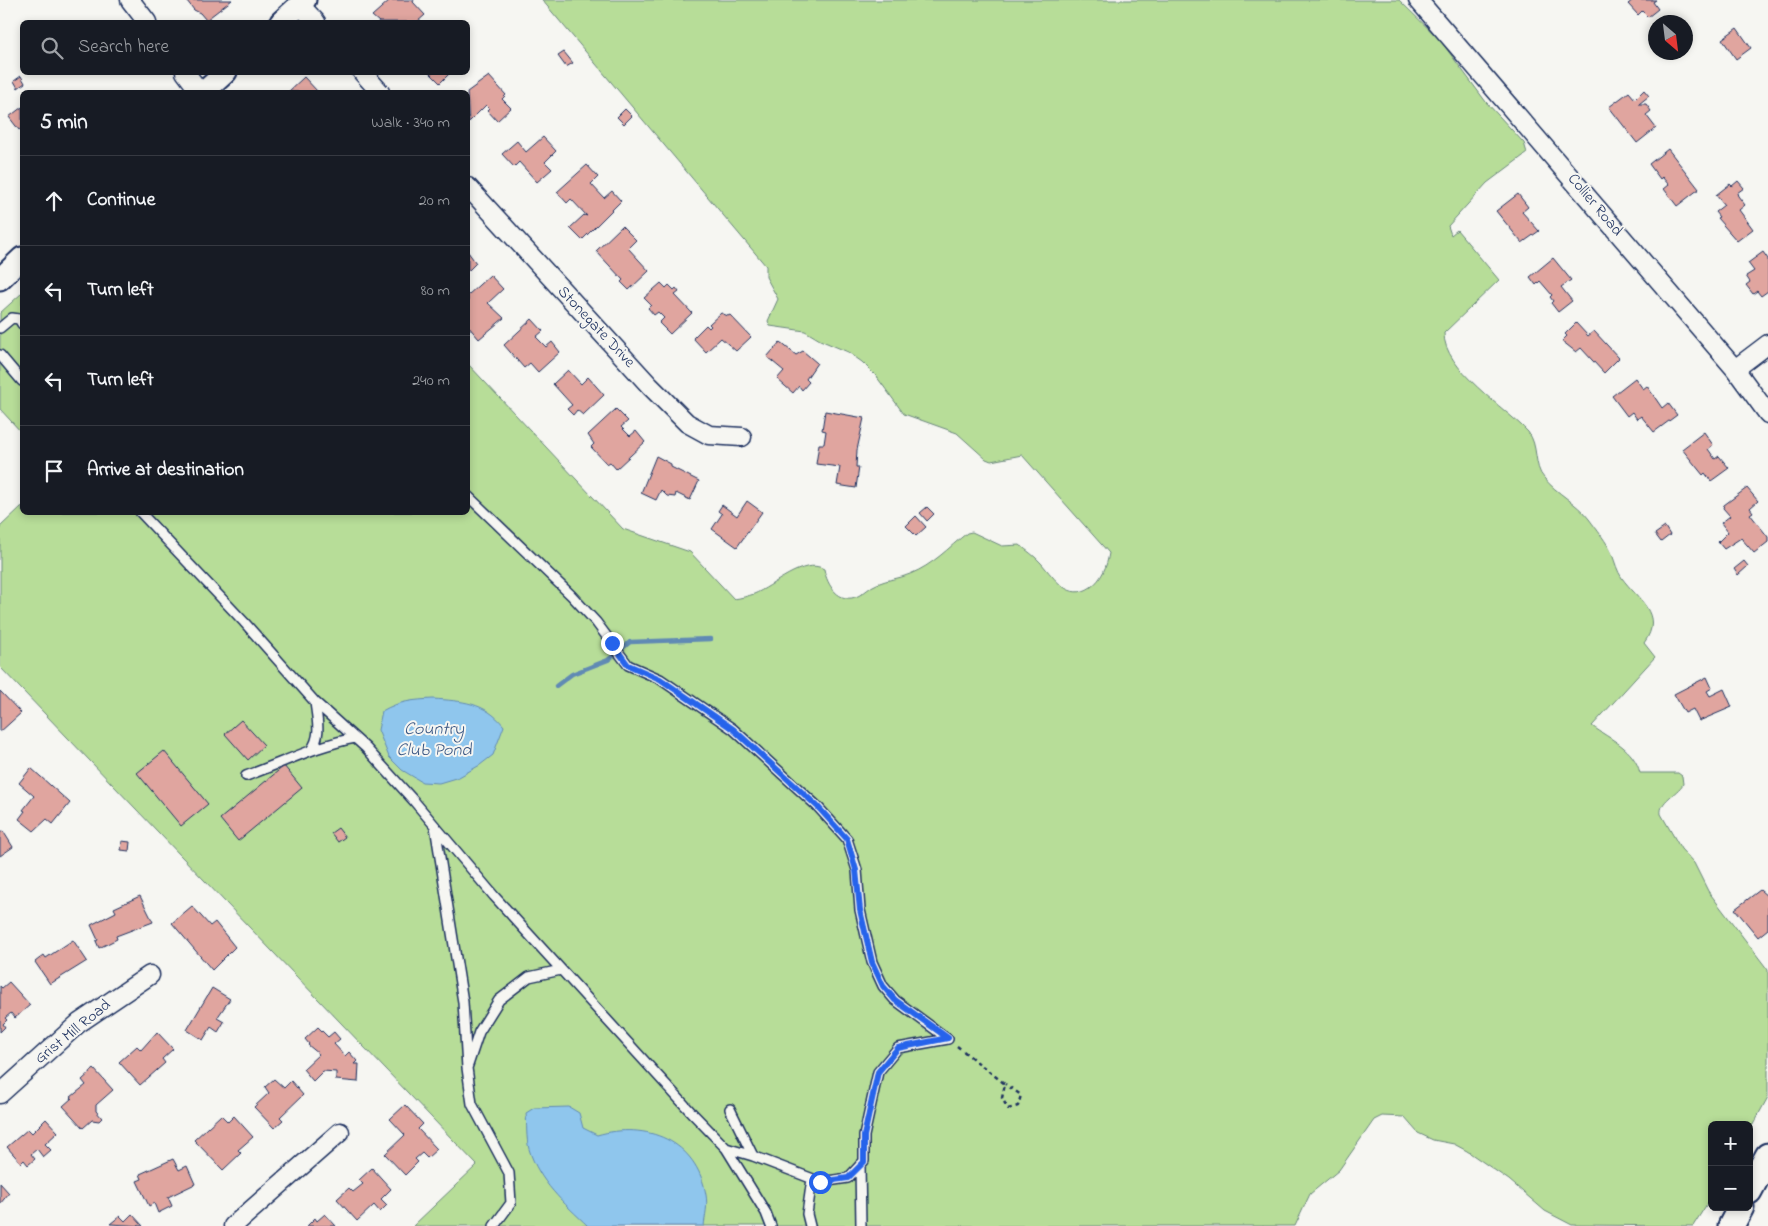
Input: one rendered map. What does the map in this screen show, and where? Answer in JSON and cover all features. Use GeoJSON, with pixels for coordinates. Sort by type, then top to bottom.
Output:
{"type":"FeatureCollection","features":[{"type":"Feature","properties":{"kind":"main road"},"geometry":{"type":"LineString","coordinates":[[1753,1184],[1768,1156]]}},
{"type":"Feature","properties":{"kind":"main road"},"geometry":{"type":"LineString","coordinates":[[1731,1226],[1739,1211]]}},
{"type":"Feature","properties":{"kind":"street"},"geometry":{"type":"LineString","coordinates":[[130,0],[145,20]]}},
{"type":"Feature","properties":{"kind":"street","name":"Collier Road"},"geometry":{"type":"LineString","coordinates":[[1418,0],[1735,369],[1768,414]]}},
{"type":"Feature","properties":{"kind":"street"},"geometry":{"type":"LineString","coordinates":[[282,20],[302,2],[315,20]]}},
{"type":"Feature","properties":{"kind":"street"},"geometry":{"type":"LineString","coordinates":[[187,75],[198,90]]}},
{"type":"Feature","properties":{"kind":"street"},"geometry":{"type":"LineString","coordinates":[[206,90],[223,75]]}},
{"type":"Feature","properties":{"kind":"street"},"geometry":{"type":"LineString","coordinates":[[365,75],[378,90]]}},
{"type":"Feature","properties":{"kind":"street","name":"Stonegate Drive"},"geometry":{"type":"LineString","coordinates":[[470,189],[650,386],[687,423],[709,435],[742,437]]}},
{"type":"Feature","properties":{"kind":"street"},"geometry":{"type":"LineString","coordinates":[[1735,369],[1768,344]]}},
{"type":"Feature","properties":{"kind":"street","name":"Grist Mill Road"},"geometry":{"type":"LineString","coordinates":[[0,1094],[79,1023],[150,975]]}},
{"type":"Feature","properties":{"kind":"street"},"geometry":{"type":"LineString","coordinates":[[233,1226],[340,1132]]}},
{"type":"Feature","properties":{"kind":"lane"},"geometry":{"type":"LineString","coordinates":[[0,328],[12,318],[20,321]]}},
{"type":"Feature","properties":{"kind":"lane"},"geometry":{"type":"LineString","coordinates":[[0,355],[20,379]]}},
{"type":"Feature","properties":{"kind":"lane"},"geometry":{"type":"LineString","coordinates":[[470,498],[571,595],[628,665],[660,679],[733,729],[817,806],[847,839],[856,870],[860,910],[872,962],[883,986],[895,1000],[948,1038]]}},
{"type":"Feature","properties":{"kind":"lane"},"geometry":{"type":"LineString","coordinates":[[143,515],[244,622],[315,702],[355,738],[435,826],[494,896],[726,1148],[766,1213],[771,1226]]}},
{"type":"Feature","properties":{"kind":"lane"},"geometry":{"type":"LineString","coordinates":[[310,753],[317,743],[318,727],[315,702]]}},
{"type":"Feature","properties":{"kind":"lane"},"geometry":{"type":"LineString","coordinates":[[246,776],[310,753],[328,743],[355,738]]}},
{"type":"Feature","properties":{"kind":"lane"},"geometry":{"type":"LineString","coordinates":[[435,826],[463,1002],[467,1068],[472,1104],[509,1173],[511,1203],[494,1226]]}},
{"type":"Feature","properties":{"kind":"lane"},"geometry":{"type":"LineString","coordinates":[[467,1068],[479,1032],[500,1000],[529,977],[561,970]]}},
{"type":"Feature","properties":{"kind":"lane"},"geometry":{"type":"LineString","coordinates":[[726,1148],[820,1182],[848,1178],[864,1162],[864,1136],[878,1072],[898,1048],[948,1038]]}},
{"type":"Feature","properties":{"kind":"lane"},"geometry":{"type":"LineString","coordinates":[[730,1109],[752,1156]]}},
{"type":"Feature","properties":{"kind":"lane"},"geometry":{"type":"LineString","coordinates":[[860,1165],[862,1226]]}},
{"type":"Feature","properties":{"kind":"lane"},"geometry":{"type":"LineString","coordinates":[[810,1226],[807,1214],[812,1179]]}},
{"type":"Feature","properties":{"kind":"path"},"geometry":{"type":"LineString","coordinates":[[948,1038],[1021,1095],[1018,1106],[1008,1109],[1002,1098],[1005,1084]]}},
{"type":"Feature","properties":{"kind":"green space"},"geometry":{"type":"Polygon","coordinates":[[[542,0],[1399,0],[1440,40],[1486,102],[1524,143],[1527,153],[1487,183],[1448,226],[1451,235],[1457,230],[1499,280],[1444,333],[1446,347],[1464,374],[1528,432],[1534,443],[1538,468],[1544,478],[1589,519],[1602,536],[1622,578],[1641,600],[1650,615],[1652,624],[1650,633],[1644,643],[1655,657],[1592,726],[1621,745],[1633,757],[1640,773],[1678,773],[1682,776],[1683,784],[1663,805],[1661,814],[1681,849],[1694,863],[1708,891],[1768,970],[1768,1097],[1753,1125],[1753,1121],[1708,1121],[1708,1202],[1693,1226],[1572,1225],[1545,1211],[1509,1180],[1467,1151],[1454,1144],[1433,1140],[1418,1133],[1404,1117],[1382,1116],[1374,1120],[1339,1170],[1310,1194],[1295,1226],[413,1226],[477,1165],[0,667],[0,527],[20,508],[20,515],[470,515],[470,366],[623,529],[690,552],[734,599],[754,594],[788,574],[807,567],[816,566],[824,569],[828,581],[835,592],[845,598],[851,598],[860,595],[877,584],[906,576],[918,570],[933,561],[967,533],[972,532],[1002,546],[1020,545],[1039,560],[1057,582],[1069,590],[1083,591],[1091,587],[1098,580],[1105,567],[1109,553],[1022,455],[991,461],[986,459],[957,433],[904,414],[876,376],[862,362],[848,352],[820,340],[805,331],[770,326],[768,321],[778,299],[766,277],[766,266],[542,0]]]}},
{"type":"Feature","properties":{"kind":"green space"},"geometry":{"type":"Polygon","coordinates":[[[20,295],[20,431],[0,409],[0,313],[20,295]]]}},
{"type":"Feature","properties":{"kind":"water","name":"Country Club Pond"},"geometry":{"type":"Polygon","coordinates":[[[433,699],[463,702],[481,707],[497,718],[504,726],[493,755],[459,777],[439,783],[422,782],[402,770],[389,757],[378,730],[382,711],[401,703],[433,699]]]}},
{"type":"Feature","properties":{"kind":"water"},"geometry":{"type":"Polygon","coordinates":[[[569,1107],[579,1113],[583,1128],[597,1135],[615,1131],[651,1133],[666,1139],[680,1148],[692,1160],[701,1176],[707,1199],[704,1226],[588,1226],[561,1200],[546,1182],[533,1161],[528,1145],[526,1113],[534,1108],[569,1107]]]}},
{"type":"Feature","properties":{"kind":"building"},"geometry":{"type":"Polygon","coordinates":[[[232,0],[206,20],[200,13],[194,10],[187,1],[232,0]]]}},
{"type":"Feature","properties":{"kind":"building"},"geometry":{"type":"Polygon","coordinates":[[[390,0],[414,0],[413,2],[425,15],[419,20],[377,20],[372,16],[390,0]]]}},
{"type":"Feature","properties":{"kind":"building"},"geometry":{"type":"Polygon","coordinates":[[[1633,0],[1656,0],[1653,2],[1658,9],[1648,15],[1648,17],[1642,11],[1638,15],[1628,4],[1633,0]]]}},
{"type":"Feature","properties":{"kind":"building"},"geometry":{"type":"Polygon","coordinates":[[[1737,28],[1751,48],[1736,59],[1722,39],[1737,28]]]}},
{"type":"Feature","properties":{"kind":"building"},"geometry":{"type":"Polygon","coordinates":[[[564,52],[573,63],[566,67],[558,56],[564,52]]]}},
{"type":"Feature","properties":{"kind":"building"},"geometry":{"type":"Polygon","coordinates":[[[432,75],[448,75],[440,83],[432,75]]]}},
{"type":"Feature","properties":{"kind":"building"},"geometry":{"type":"Polygon","coordinates":[[[21,76],[25,83],[18,88],[14,81],[21,76]]]}},
{"type":"Feature","properties":{"kind":"building"},"geometry":{"type":"Polygon","coordinates":[[[489,76],[506,95],[502,99],[511,108],[497,121],[487,110],[489,108],[486,105],[470,121],[470,90],[489,76]]]}},
{"type":"Feature","properties":{"kind":"building"},"geometry":{"type":"Polygon","coordinates":[[[304,77],[316,90],[290,90],[304,77]]]}},
{"type":"Feature","properties":{"kind":"building"},"geometry":{"type":"Polygon","coordinates":[[[1644,90],[1649,96],[1639,104],[1646,104],[1651,111],[1646,115],[1656,128],[1637,143],[1609,107],[1629,92],[1635,99],[1644,90]]]}},
{"type":"Feature","properties":{"kind":"building"},"geometry":{"type":"Polygon","coordinates":[[[20,109],[20,129],[19,130],[9,117],[20,109]]]}},
{"type":"Feature","properties":{"kind":"building"},"geometry":{"type":"Polygon","coordinates":[[[625,109],[632,116],[624,124],[617,117],[625,109]]]}},
{"type":"Feature","properties":{"kind":"building"},"geometry":{"type":"Polygon","coordinates":[[[543,137],[556,151],[545,162],[552,169],[537,182],[519,162],[514,167],[502,154],[517,141],[526,152],[543,137]]]}},
{"type":"Feature","properties":{"kind":"building"},"geometry":{"type":"Polygon","coordinates":[[[1668,149],[1699,189],[1677,206],[1664,189],[1669,185],[1662,177],[1660,179],[1649,164],[1668,149]]]}},
{"type":"Feature","properties":{"kind":"building"},"geometry":{"type":"Polygon","coordinates":[[[587,165],[598,177],[591,184],[604,198],[612,191],[621,201],[582,240],[570,228],[584,215],[587,216],[571,199],[567,203],[557,192],[587,165]]]}},
{"type":"Feature","properties":{"kind":"building"},"geometry":{"type":"Polygon","coordinates":[[[1738,181],[1744,188],[1737,193],[1745,205],[1739,210],[1753,229],[1737,241],[1717,218],[1719,217],[1715,212],[1724,205],[1716,195],[1730,184],[1732,186],[1738,181]]]}},
{"type":"Feature","properties":{"kind":"building"},"geometry":{"type":"Polygon","coordinates":[[[1518,194],[1528,207],[1522,212],[1539,231],[1522,243],[1496,211],[1518,194]]]}},
{"type":"Feature","properties":{"kind":"building"},"geometry":{"type":"Polygon","coordinates":[[[622,226],[636,240],[628,248],[649,271],[629,290],[621,282],[623,280],[596,251],[622,226]]]}},
{"type":"Feature","properties":{"kind":"building"},"geometry":{"type":"Polygon","coordinates":[[[1763,252],[1768,259],[1768,291],[1761,296],[1757,291],[1753,294],[1746,285],[1750,282],[1746,276],[1754,271],[1748,263],[1763,252]]]}},
{"type":"Feature","properties":{"kind":"building"},"geometry":{"type":"Polygon","coordinates":[[[470,255],[476,263],[470,269],[470,255]]]}},
{"type":"Feature","properties":{"kind":"building"},"geometry":{"type":"Polygon","coordinates":[[[1553,258],[1571,280],[1561,287],[1572,301],[1558,312],[1551,303],[1553,301],[1550,297],[1552,295],[1540,281],[1536,285],[1530,277],[1553,258]]]}},
{"type":"Feature","properties":{"kind":"building"},"geometry":{"type":"Polygon","coordinates":[[[490,275],[503,289],[488,303],[504,318],[479,339],[470,328],[470,293],[490,275]]]}},
{"type":"Feature","properties":{"kind":"building"},"geometry":{"type":"Polygon","coordinates":[[[661,283],[666,288],[669,285],[674,290],[676,288],[679,292],[675,295],[692,313],[670,334],[659,323],[664,318],[658,312],[654,315],[648,308],[651,305],[644,298],[661,283]]]}},
{"type":"Feature","properties":{"kind":"building"},"geometry":{"type":"Polygon","coordinates":[[[721,313],[730,315],[751,337],[736,351],[721,338],[706,352],[693,338],[706,325],[709,328],[711,326],[709,324],[721,313]]]}},
{"type":"Feature","properties":{"kind":"building"},"geometry":{"type":"Polygon","coordinates":[[[532,319],[543,331],[536,337],[546,347],[552,342],[560,352],[538,372],[530,363],[524,368],[504,345],[532,319]]]}},
{"type":"Feature","properties":{"kind":"building"},"geometry":{"type":"Polygon","coordinates":[[[1576,323],[1588,336],[1594,331],[1619,358],[1604,373],[1581,348],[1576,352],[1562,341],[1567,336],[1565,334],[1576,323]]]}},
{"type":"Feature","properties":{"kind":"building"},"geometry":{"type":"Polygon","coordinates":[[[780,342],[796,355],[803,351],[817,363],[806,379],[809,382],[802,390],[799,386],[793,393],[777,379],[784,371],[767,357],[780,342]]]}},
{"type":"Feature","properties":{"kind":"building"},"geometry":{"type":"Polygon","coordinates":[[[568,370],[581,384],[588,377],[604,395],[583,415],[577,410],[573,415],[567,409],[572,405],[553,384],[568,370]]]}},
{"type":"Feature","properties":{"kind":"building"},"geometry":{"type":"Polygon","coordinates":[[[1635,378],[1643,389],[1647,386],[1662,408],[1668,403],[1677,415],[1654,432],[1641,416],[1637,419],[1632,412],[1627,416],[1612,396],[1635,378]]]}},
{"type":"Feature","properties":{"kind":"building"},"geometry":{"type":"Polygon","coordinates":[[[616,409],[628,421],[621,427],[630,436],[636,431],[645,442],[616,469],[610,462],[607,464],[591,447],[594,444],[588,435],[616,409]]]}},
{"type":"Feature","properties":{"kind":"building"},"geometry":{"type":"Polygon","coordinates":[[[825,411],[864,418],[857,450],[856,467],[859,467],[856,488],[837,485],[840,467],[816,464],[819,444],[824,444],[826,431],[822,430],[825,411]]]}},
{"type":"Feature","properties":{"kind":"building"},"geometry":{"type":"Polygon","coordinates":[[[1704,432],[1713,445],[1708,449],[1715,459],[1719,456],[1729,468],[1711,481],[1705,473],[1703,475],[1682,449],[1704,432]]]}},
{"type":"Feature","properties":{"kind":"building"},"geometry":{"type":"Polygon","coordinates":[[[656,456],[671,464],[671,467],[699,481],[690,500],[676,493],[675,497],[667,496],[661,490],[656,500],[641,493],[656,456]]]}},
{"type":"Feature","properties":{"kind":"building"},"geometry":{"type":"Polygon","coordinates":[[[1747,488],[1758,501],[1750,508],[1753,512],[1750,514],[1768,537],[1768,542],[1754,553],[1741,538],[1724,549],[1718,542],[1728,532],[1721,523],[1730,516],[1723,508],[1724,505],[1747,488]]]}},
{"type":"Feature","properties":{"kind":"building"},"geometry":{"type":"Polygon","coordinates":[[[747,501],[762,512],[737,547],[712,529],[722,514],[718,511],[722,505],[737,516],[747,501]]]}},
{"type":"Feature","properties":{"kind":"building"},"geometry":{"type":"Polygon","coordinates":[[[927,507],[934,514],[927,521],[920,513],[927,507]]]}},
{"type":"Feature","properties":{"kind":"building"},"geometry":{"type":"Polygon","coordinates":[[[916,516],[926,527],[916,536],[906,526],[916,516]]]}},
{"type":"Feature","properties":{"kind":"building"},"geometry":{"type":"Polygon","coordinates":[[[1665,527],[1670,535],[1661,542],[1655,534],[1665,527]]]}},
{"type":"Feature","properties":{"kind":"building"},"geometry":{"type":"Polygon","coordinates":[[[1744,561],[1748,566],[1738,575],[1734,569],[1744,561]]]}},
{"type":"Feature","properties":{"kind":"building"},"geometry":{"type":"Polygon","coordinates":[[[1707,677],[1712,688],[1707,691],[1710,696],[1724,689],[1732,707],[1699,721],[1693,709],[1685,713],[1674,694],[1707,677]]]}},
{"type":"Feature","properties":{"kind":"building"},"geometry":{"type":"Polygon","coordinates":[[[0,691],[21,713],[0,732],[0,691]]]}},
{"type":"Feature","properties":{"kind":"building"},"geometry":{"type":"Polygon","coordinates":[[[241,720],[264,745],[248,760],[225,734],[241,720]]]}},
{"type":"Feature","properties":{"kind":"building"},"geometry":{"type":"Polygon","coordinates":[[[164,751],[208,804],[181,826],[137,773],[164,751]]]}},
{"type":"Feature","properties":{"kind":"building"},"geometry":{"type":"Polygon","coordinates":[[[284,766],[302,788],[238,841],[220,819],[284,766]]]}},
{"type":"Feature","properties":{"kind":"building"},"geometry":{"type":"Polygon","coordinates":[[[31,768],[70,803],[53,824],[47,819],[34,831],[19,819],[25,811],[23,810],[34,796],[19,783],[31,768]]]}},
{"type":"Feature","properties":{"kind":"building"},"geometry":{"type":"Polygon","coordinates":[[[338,828],[345,837],[338,842],[331,833],[338,828]]]}},
{"type":"Feature","properties":{"kind":"building"},"geometry":{"type":"Polygon","coordinates":[[[3,831],[13,847],[0,856],[0,833],[3,831]]]}},
{"type":"Feature","properties":{"kind":"building"},"geometry":{"type":"Polygon","coordinates":[[[122,841],[130,842],[129,851],[121,850],[122,841]]]}},
{"type":"Feature","properties":{"kind":"building"},"geometry":{"type":"Polygon","coordinates":[[[1760,890],[1768,897],[1768,929],[1758,937],[1735,909],[1760,890]]]}},
{"type":"Feature","properties":{"kind":"building"},"geometry":{"type":"Polygon","coordinates":[[[140,896],[153,922],[116,936],[117,939],[99,948],[96,941],[98,940],[91,925],[116,912],[114,908],[140,896]]]}},
{"type":"Feature","properties":{"kind":"building"},"geometry":{"type":"Polygon","coordinates":[[[192,906],[210,926],[215,922],[235,947],[212,970],[172,923],[192,906]]]}},
{"type":"Feature","properties":{"kind":"building"},"geometry":{"type":"Polygon","coordinates":[[[73,940],[87,961],[50,984],[35,962],[44,955],[46,958],[73,940]]]}},
{"type":"Feature","properties":{"kind":"building"},"geometry":{"type":"Polygon","coordinates":[[[9,982],[30,1005],[15,1018],[11,1013],[5,1018],[7,1020],[3,1024],[5,1027],[0,1032],[0,986],[2,988],[9,982]]]}},
{"type":"Feature","properties":{"kind":"building"},"geometry":{"type":"Polygon","coordinates":[[[212,988],[230,999],[217,1018],[224,1022],[218,1032],[211,1027],[203,1040],[187,1030],[212,988]]]}},
{"type":"Feature","properties":{"kind":"building"},"geometry":{"type":"Polygon","coordinates":[[[318,1027],[328,1037],[334,1032],[340,1039],[334,1044],[345,1056],[349,1052],[357,1061],[354,1064],[359,1064],[358,1082],[336,1080],[336,1072],[323,1071],[313,1081],[303,1069],[319,1054],[308,1045],[305,1039],[318,1027]]]}},
{"type":"Feature","properties":{"kind":"building"},"geometry":{"type":"Polygon","coordinates":[[[157,1032],[173,1049],[162,1059],[165,1063],[140,1085],[119,1062],[137,1046],[141,1050],[157,1032]]]}},
{"type":"Feature","properties":{"kind":"building"},"geometry":{"type":"Polygon","coordinates":[[[94,1069],[113,1090],[96,1105],[96,1111],[102,1118],[99,1121],[92,1120],[83,1128],[63,1106],[86,1085],[82,1080],[94,1069]]]}},
{"type":"Feature","properties":{"kind":"building"},"geometry":{"type":"Polygon","coordinates":[[[274,1079],[284,1088],[291,1081],[303,1095],[280,1117],[283,1120],[274,1128],[254,1107],[269,1093],[265,1087],[274,1079]]]}},
{"type":"Feature","properties":{"kind":"building"},"geometry":{"type":"Polygon","coordinates":[[[405,1105],[423,1124],[418,1129],[437,1149],[427,1158],[422,1153],[415,1159],[418,1162],[405,1175],[385,1154],[405,1135],[390,1119],[405,1105]]]}},
{"type":"Feature","properties":{"kind":"building"},"geometry":{"type":"Polygon","coordinates":[[[221,1115],[228,1122],[234,1116],[253,1137],[238,1150],[241,1153],[223,1170],[194,1140],[221,1115]]]}},
{"type":"Feature","properties":{"kind":"building"},"geometry":{"type":"Polygon","coordinates":[[[46,1119],[58,1132],[45,1144],[51,1150],[43,1157],[37,1149],[31,1154],[35,1159],[28,1165],[24,1160],[21,1163],[7,1147],[28,1129],[32,1133],[46,1119]]]}},
{"type":"Feature","properties":{"kind":"building"},"geometry":{"type":"Polygon","coordinates":[[[173,1159],[179,1170],[187,1166],[195,1184],[168,1197],[172,1206],[158,1213],[154,1203],[149,1206],[137,1181],[142,1179],[140,1174],[173,1159]]]}},
{"type":"Feature","properties":{"kind":"building"},"geometry":{"type":"Polygon","coordinates":[[[372,1168],[391,1189],[381,1199],[387,1205],[380,1212],[374,1205],[357,1221],[337,1199],[349,1188],[353,1192],[363,1184],[359,1180],[372,1168]]]}},
{"type":"Feature","properties":{"kind":"building"},"geometry":{"type":"Polygon","coordinates":[[[0,1183],[9,1193],[0,1204],[0,1183]]]}},
{"type":"Feature","properties":{"kind":"building"},"geometry":{"type":"Polygon","coordinates":[[[132,1214],[143,1226],[110,1224],[120,1216],[125,1221],[132,1214]]]}},
{"type":"Feature","properties":{"kind":"building"},"geometry":{"type":"Polygon","coordinates":[[[325,1214],[336,1226],[307,1226],[315,1218],[317,1221],[325,1214]]]}},
{"type":"Feature","properties":{"kind":"waterway"},"geometry":{"type":"LineString","coordinates":[[556,686],[572,674],[608,660],[630,642],[711,639]]}},
{"type":"Feature","properties":{"kind":"route"},"geometry":{"type":"LineString","coordinates":[[612,643],[628,665],[660,679],[733,729],[817,806],[847,839],[856,870],[860,910],[872,962],[883,986],[895,1000],[948,1038],[898,1048],[878,1072],[864,1136],[864,1162],[848,1178],[820,1182]]}}]}
